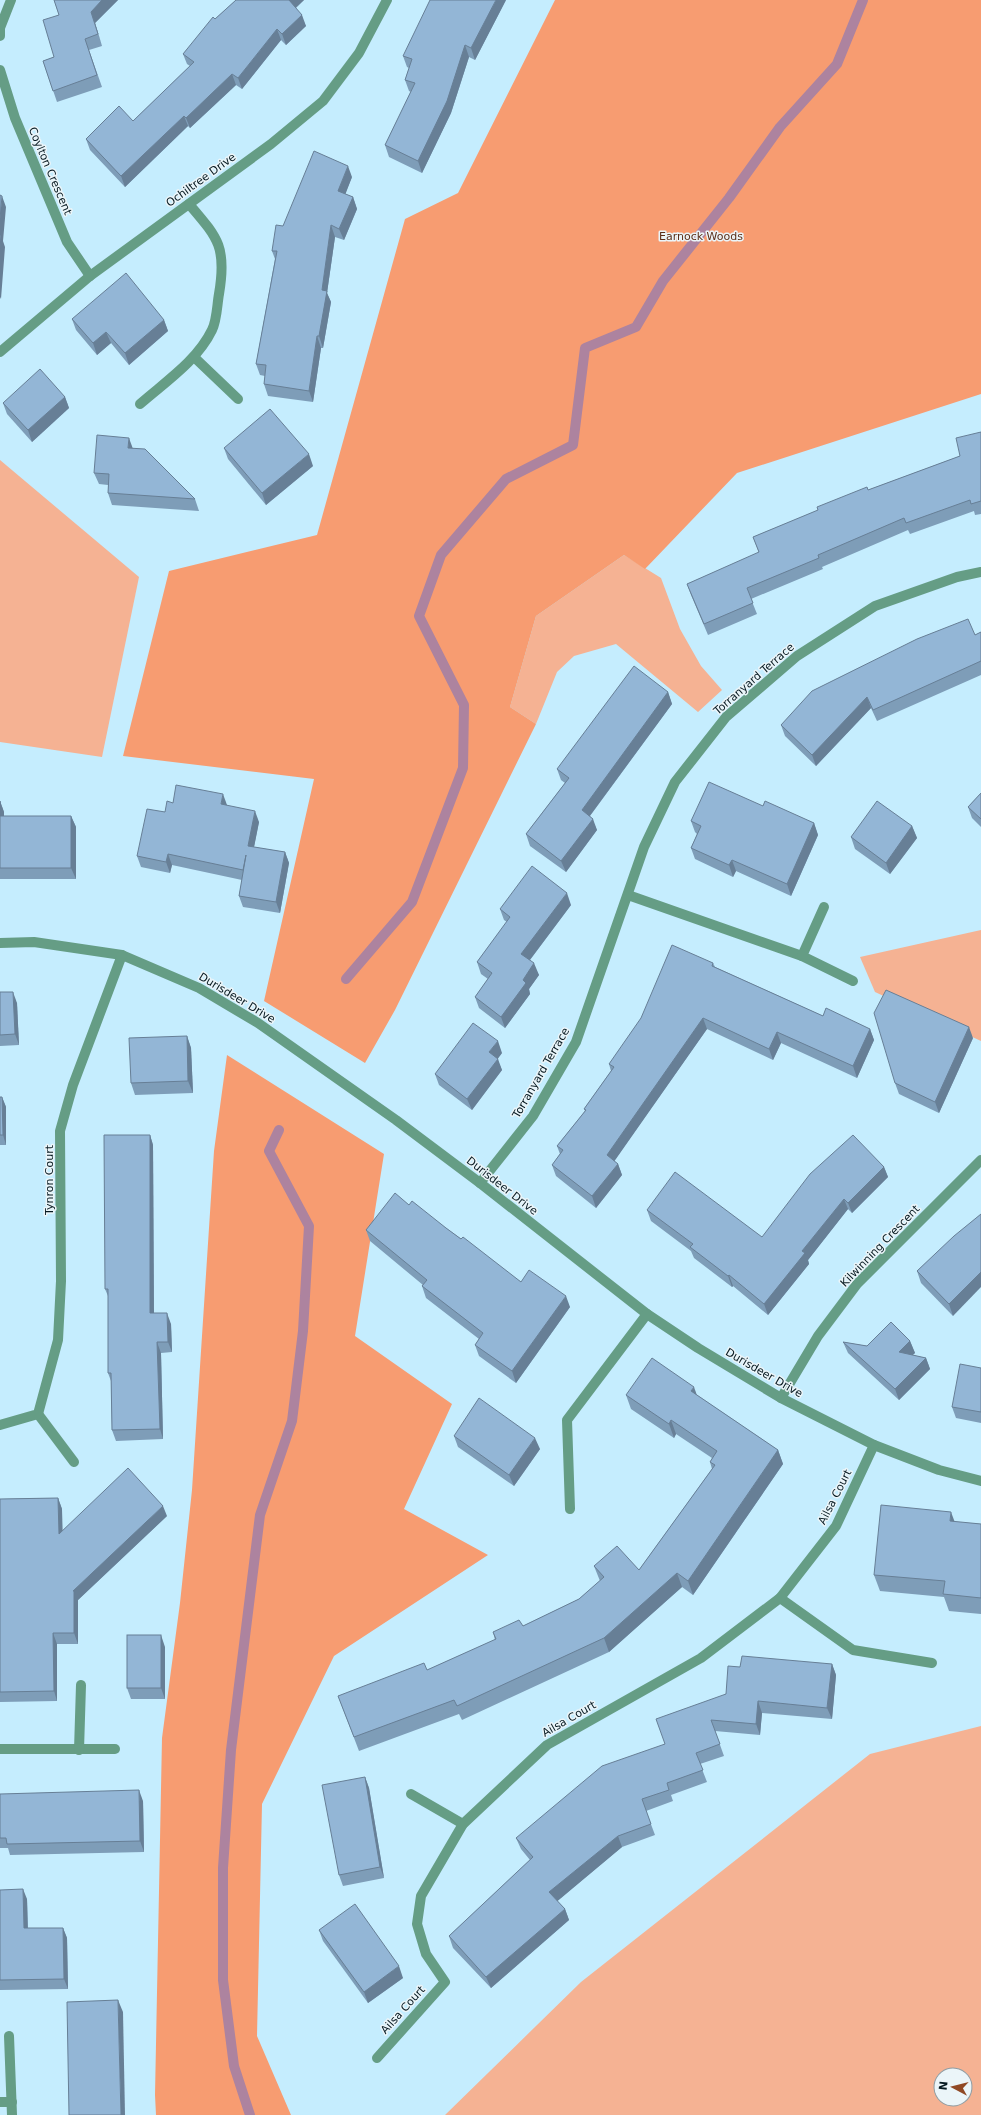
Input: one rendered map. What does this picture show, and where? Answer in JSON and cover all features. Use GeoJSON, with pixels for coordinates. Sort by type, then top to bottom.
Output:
{"type":"FeatureCollection","features":[{"type":"Feature","properties":{"kind":"street"},"geometry":{"type":"LineString","coordinates":[[0,36],[0,28],[11,0]]}},
{"type":"Feature","properties":{"kind":"street","name":"Ochiltree Drive"},"geometry":{"type":"LineString","coordinates":[[0,352],[90,276],[271,144],[323,101],[359,53],[387,0]]}},
{"type":"Feature","properties":{"kind":"street","name":"Coylton Crescent"},"geometry":{"type":"LineString","coordinates":[[0,70],[15,118],[67,242],[90,276]]}},
{"type":"Feature","properties":{"kind":"street"},"geometry":{"type":"LineString","coordinates":[[140,404],[194,356],[213,329],[222,273],[222,252],[212,231],[189,204]]}},
{"type":"Feature","properties":{"kind":"street"},"geometry":{"type":"LineString","coordinates":[[194,356],[238,398]]}},
{"type":"Feature","properties":{"kind":"street","name":"Torranyard Terrace"},"geometry":{"type":"LineString","coordinates":[[480,1183],[533,1116],[576,1042],[644,848],[675,782],[726,717],[798,656],[875,606],[957,577],[981,572]]}},
{"type":"Feature","properties":{"kind":"street"},"geometry":{"type":"LineString","coordinates":[[628,895],[802,956],[853,981]]}},
{"type":"Feature","properties":{"kind":"street"},"geometry":{"type":"LineString","coordinates":[[802,956],[824,907]]}},
{"type":"Feature","properties":{"kind":"street","name":"Durisdeer Drive"},"geometry":{"type":"LineString","coordinates":[[0,943],[34,942],[122,955],[199,988],[258,1023],[396,1120],[480,1183],[646,1314],[781,1398],[874,1445],[939,1470],[981,1481]]}},
{"type":"Feature","properties":{"kind":"street","name":"Tynron Court"},"geometry":{"type":"LineString","coordinates":[[38,1414],[58,1340],[61,1281],[60,1131],[73,1085],[122,955]]}},
{"type":"Feature","properties":{"kind":"street","name":"Kilwinning Crescent"},"geometry":{"type":"LineString","coordinates":[[781,1398],[818,1336],[857,1284],[981,1160]]}},
{"type":"Feature","properties":{"kind":"street"},"geometry":{"type":"LineString","coordinates":[[570,1509],[567,1420],[646,1314]]}},
{"type":"Feature","properties":{"kind":"street"},"geometry":{"type":"LineString","coordinates":[[0,1425],[38,1414],[74,1462]]}},
{"type":"Feature","properties":{"kind":"street","name":"Ailsa Court"},"geometry":{"type":"LineString","coordinates":[[377,2058],[444,1982],[426,1954],[417,1924],[422,1896],[463,1824],[547,1745],[701,1658],[780,1598],[836,1526],[874,1445]]}},
{"type":"Feature","properties":{"kind":"street"},"geometry":{"type":"LineString","coordinates":[[780,1598],[853,1650],[932,1663]]}},
{"type":"Feature","properties":{"kind":"street"},"geometry":{"type":"LineString","coordinates":[[79,1750],[81,1685]]}},
{"type":"Feature","properties":{"kind":"street"},"geometry":{"type":"LineString","coordinates":[[0,1749],[115,1749]]}},
{"type":"Feature","properties":{"kind":"street"},"geometry":{"type":"LineString","coordinates":[[411,1794],[463,1824]]}},
{"type":"Feature","properties":{"kind":"street"},"geometry":{"type":"LineString","coordinates":[[9,2036],[12,2115]]}},
{"type":"Feature","properties":{"kind":"street"},"geometry":{"type":"LineString","coordinates":[[0,2102],[12,2102]]}},
{"type":"Feature","properties":{"kind":"shaded area"},"geometry":{"type":"Polygon","coordinates":[[[0,460],[139,577],[102,757],[0,742],[0,460]]]}},
{"type":"Feature","properties":{"kind":"shaded area"},"geometry":{"type":"Polygon","coordinates":[[[624,555],[661,578],[680,629],[701,666],[722,690],[698,712],[616,644],[574,656],[557,672],[536,724],[510,707],[536,616],[624,555]]]}},
{"type":"Feature","properties":{"kind":"shaded area"},"geometry":{"type":"Polygon","coordinates":[[[981,930],[981,1041],[875,992],[860,957],[981,930]]]}},
{"type":"Feature","properties":{"kind":"shaded area"},"geometry":{"type":"Polygon","coordinates":[[[981,1726],[981,2115],[445,2115],[581,1982],[870,1754],[981,1726]]]}},
{"type":"Feature","properties":{"kind":"green space","name":"Earnock Woods"},"geometry":{"type":"Polygon","coordinates":[[[555,0],[981,0],[981,394],[737,473],[645,569],[624,555],[536,616],[510,707],[536,724],[395,1010],[365,1063],[264,1001],[314,779],[123,756],[169,571],[317,535],[405,219],[458,193],[555,0]]]}},
{"type":"Feature","properties":{"kind":"green space"},"geometry":{"type":"Polygon","coordinates":[[[227,1055],[384,1154],[355,1336],[452,1404],[404,1509],[488,1555],[334,1656],[262,1804],[257,2036],[291,2115],[156,2115],[155,2095],[162,1738],[180,1603],[192,1490],[214,1151],[227,1055]]]}},
{"type":"Feature","properties":{"kind":"building"},"geometry":{"type":"Polygon","coordinates":[[[54,0],[102,0],[91,12],[98,34],[85,39],[97,75],[53,91],[43,61],[54,57],[43,20],[59,15],[54,0]]]}},
{"type":"Feature","properties":{"kind":"building"},"geometry":{"type":"Polygon","coordinates":[[[236,0],[289,0],[302,15],[282,34],[277,29],[238,78],[232,74],[186,118],[184,116],[121,176],[86,139],[119,106],[133,121],[194,62],[183,54],[213,17],[215,19],[236,0]]]}},
{"type":"Feature","properties":{"kind":"building"},"geometry":{"type":"Polygon","coordinates":[[[430,0],[496,0],[471,48],[465,45],[447,101],[418,161],[385,145],[415,83],[405,80],[412,59],[403,56],[430,0]]]}},
{"type":"Feature","properties":{"kind":"building"},"geometry":{"type":"Polygon","coordinates":[[[314,151],[348,166],[338,191],[353,197],[339,229],[331,225],[322,290],[327,291],[319,336],[317,336],[309,391],[264,384],[266,365],[256,364],[277,251],[272,251],[276,225],[283,226],[314,151]]]}},
{"type":"Feature","properties":{"kind":"building"},"geometry":{"type":"Polygon","coordinates":[[[0,195],[2,196],[0,219],[0,195]]]}},
{"type":"Feature","properties":{"kind":"building"},"geometry":{"type":"Polygon","coordinates":[[[126,273],[164,320],[125,353],[106,332],[93,343],[72,319],[126,273]]]}},
{"type":"Feature","properties":{"kind":"building"},"geometry":{"type":"Polygon","coordinates":[[[40,369],[65,397],[28,430],[3,403],[40,369]]]}},
{"type":"Feature","properties":{"kind":"building"},"geometry":{"type":"Polygon","coordinates":[[[270,409],[309,454],[262,493],[224,448],[270,409]]]}},
{"type":"Feature","properties":{"kind":"building"},"geometry":{"type":"Polygon","coordinates":[[[981,432],[981,501],[971,504],[970,500],[906,523],[904,518],[818,555],[819,558],[747,588],[753,603],[704,624],[687,584],[759,552],[753,537],[818,510],[817,507],[867,487],[868,490],[960,456],[956,438],[981,432]]]}},
{"type":"Feature","properties":{"kind":"building"},"geometry":{"type":"Polygon","coordinates":[[[97,435],[129,438],[128,448],[145,449],[195,499],[108,493],[109,474],[94,473],[97,435]]]}},
{"type":"Feature","properties":{"kind":"building"},"geometry":{"type":"Polygon","coordinates":[[[968,619],[975,635],[981,632],[981,661],[873,710],[867,697],[812,755],[781,725],[812,691],[917,639],[968,619]]]}},
{"type":"Feature","properties":{"kind":"building"},"geometry":{"type":"Polygon","coordinates":[[[634,666],[668,692],[582,810],[593,819],[561,861],[526,834],[569,778],[557,769],[634,666]]]}},
{"type":"Feature","properties":{"kind":"building"},"geometry":{"type":"Polygon","coordinates":[[[709,782],[763,806],[765,801],[814,823],[787,884],[732,860],[729,865],[691,848],[701,826],[691,821],[709,782]]]}},
{"type":"Feature","properties":{"kind":"building"},"geometry":{"type":"Polygon","coordinates":[[[176,785],[223,794],[221,804],[255,811],[248,846],[285,852],[276,902],[239,896],[246,855],[243,870],[168,854],[166,862],[137,856],[147,809],[165,812],[167,801],[173,803],[176,785]]]}},
{"type":"Feature","properties":{"kind":"building"},"geometry":{"type":"Polygon","coordinates":[[[981,793],[981,819],[968,807],[981,793]]]}},
{"type":"Feature","properties":{"kind":"building"},"geometry":{"type":"Polygon","coordinates":[[[877,801],[912,826],[886,863],[851,837],[877,801]]]}},
{"type":"Feature","properties":{"kind":"building"},"geometry":{"type":"Polygon","coordinates":[[[0,816],[71,816],[71,868],[0,868],[0,816]]]}},
{"type":"Feature","properties":{"kind":"building"},"geometry":{"type":"Polygon","coordinates":[[[532,866],[567,893],[521,954],[534,963],[523,980],[526,983],[501,1017],[475,997],[492,973],[477,962],[510,917],[500,909],[532,866]]]}},
{"type":"Feature","properties":{"kind":"building"},"geometry":{"type":"Polygon","coordinates":[[[672,945],[713,963],[712,966],[823,1016],[826,1008],[870,1029],[853,1066],[777,1032],[769,1049],[703,1018],[607,1155],[618,1164],[592,1196],[552,1165],[563,1150],[557,1146],[586,1110],[584,1109],[614,1067],[609,1064],[641,1018],[672,945]]]}},
{"type":"Feature","properties":{"kind":"building"},"geometry":{"type":"Polygon","coordinates":[[[886,990],[969,1027],[935,1102],[895,1083],[874,1013],[886,990]]]}},
{"type":"Feature","properties":{"kind":"building"},"geometry":{"type":"Polygon","coordinates":[[[0,992],[13,992],[15,1034],[0,1035],[0,992]]]}},
{"type":"Feature","properties":{"kind":"building"},"geometry":{"type":"Polygon","coordinates":[[[473,1023],[498,1041],[489,1052],[498,1059],[467,1099],[435,1074],[473,1023]]]}},
{"type":"Feature","properties":{"kind":"building"},"geometry":{"type":"Polygon","coordinates":[[[187,1036],[188,1081],[131,1083],[129,1038],[187,1036]]]}},
{"type":"Feature","properties":{"kind":"building"},"geometry":{"type":"Polygon","coordinates":[[[0,1097],[2,1097],[3,1135],[0,1135],[0,1097]]]}},
{"type":"Feature","properties":{"kind":"building"},"geometry":{"type":"Polygon","coordinates":[[[104,1135],[150,1135],[150,1313],[167,1313],[168,1342],[157,1342],[160,1429],[112,1430],[111,1373],[108,1373],[108,1289],[105,1289],[104,1135]]]}},
{"type":"Feature","properties":{"kind":"building"},"geometry":{"type":"Polygon","coordinates":[[[853,1135],[884,1167],[848,1203],[844,1199],[802,1251],[805,1253],[764,1304],[729,1275],[728,1276],[690,1247],[693,1244],[647,1210],[675,1172],[762,1237],[810,1174],[853,1135]]]}},
{"type":"Feature","properties":{"kind":"building"},"geometry":{"type":"Polygon","coordinates":[[[395,1193],[409,1205],[412,1201],[461,1239],[463,1237],[521,1282],[529,1270],[566,1296],[512,1371],[475,1345],[483,1333],[422,1286],[427,1280],[366,1230],[395,1193]]]}},
{"type":"Feature","properties":{"kind":"building"},"geometry":{"type":"Polygon","coordinates":[[[981,1214],[981,1272],[949,1304],[917,1271],[954,1236],[981,1214]]]}},
{"type":"Feature","properties":{"kind":"building"},"geometry":{"type":"Polygon","coordinates":[[[891,1322],[910,1341],[899,1352],[926,1358],[895,1389],[843,1342],[867,1346],[891,1322]]]}},
{"type":"Feature","properties":{"kind":"building"},"geometry":{"type":"Polygon","coordinates":[[[652,1358],[694,1387],[691,1391],[778,1450],[688,1581],[677,1573],[604,1638],[457,1706],[454,1700],[354,1737],[338,1696],[424,1663],[427,1670],[496,1639],[493,1632],[519,1620],[523,1626],[579,1599],[604,1577],[594,1566],[617,1546],[639,1570],[715,1465],[710,1462],[717,1451],[671,1420],[669,1424],[626,1395],[652,1358]]]}},
{"type":"Feature","properties":{"kind":"building"},"geometry":{"type":"Polygon","coordinates":[[[960,1364],[981,1368],[981,1412],[952,1407],[960,1364]]]}},
{"type":"Feature","properties":{"kind":"building"},"geometry":{"type":"Polygon","coordinates":[[[479,1398],[535,1438],[509,1475],[454,1436],[479,1398]]]}},
{"type":"Feature","properties":{"kind":"building"},"geometry":{"type":"Polygon","coordinates":[[[128,1468],[163,1506],[73,1591],[74,1633],[53,1633],[54,1691],[0,1692],[0,1499],[58,1498],[59,1534],[128,1468]]]}},
{"type":"Feature","properties":{"kind":"building"},"geometry":{"type":"Polygon","coordinates":[[[881,1505],[951,1512],[950,1521],[981,1524],[981,1598],[943,1594],[945,1581],[874,1575],[881,1505]]]}},
{"type":"Feature","properties":{"kind":"building"},"geometry":{"type":"Polygon","coordinates":[[[127,1635],[161,1635],[161,1688],[127,1688],[127,1635]]]}},
{"type":"Feature","properties":{"kind":"building"},"geometry":{"type":"Polygon","coordinates":[[[742,1656],[832,1664],[827,1708],[758,1701],[756,1724],[711,1720],[720,1744],[696,1753],[703,1770],[667,1783],[669,1790],[642,1799],[651,1824],[618,1836],[549,1892],[565,1909],[486,1977],[449,1936],[533,1857],[516,1838],[602,1766],[665,1744],[656,1719],[726,1694],[728,1666],[740,1667],[742,1656]]]}},
{"type":"Feature","properties":{"kind":"building"},"geometry":{"type":"Polygon","coordinates":[[[365,1777],[380,1867],[339,1875],[322,1785],[365,1777]]]}},
{"type":"Feature","properties":{"kind":"building"},"geometry":{"type":"Polygon","coordinates":[[[139,1790],[140,1841],[7,1844],[6,1838],[0,1838],[0,1794],[139,1790]]]}},
{"type":"Feature","properties":{"kind":"building"},"geometry":{"type":"Polygon","coordinates":[[[23,1889],[24,1928],[63,1928],[64,1979],[0,1980],[0,1890],[23,1889]]]}},
{"type":"Feature","properties":{"kind":"building"},"geometry":{"type":"Polygon","coordinates":[[[355,1904],[399,1966],[364,1992],[319,1930],[355,1904]]]}},
{"type":"Feature","properties":{"kind":"building"},"geometry":{"type":"Polygon","coordinates":[[[118,2000],[121,2115],[69,2115],[67,2002],[118,2000]]]}},
{"type":"Feature","properties":{"kind":"waterway"},"geometry":{"type":"LineString","coordinates":[[346,979],[412,902],[463,768],[464,705],[419,616],[441,555],[506,479],[573,445],[585,348],[636,327],[663,281],[729,198],[780,127],[837,64],[863,0]]}},
{"type":"Feature","properties":{"kind":"waterway"},"geometry":{"type":"LineString","coordinates":[[250,2115],[234,2066],[223,1980],[223,1868],[231,1750],[260,1515],[292,1421],[303,1331],[309,1226],[269,1151],[279,1130]]}}]}
